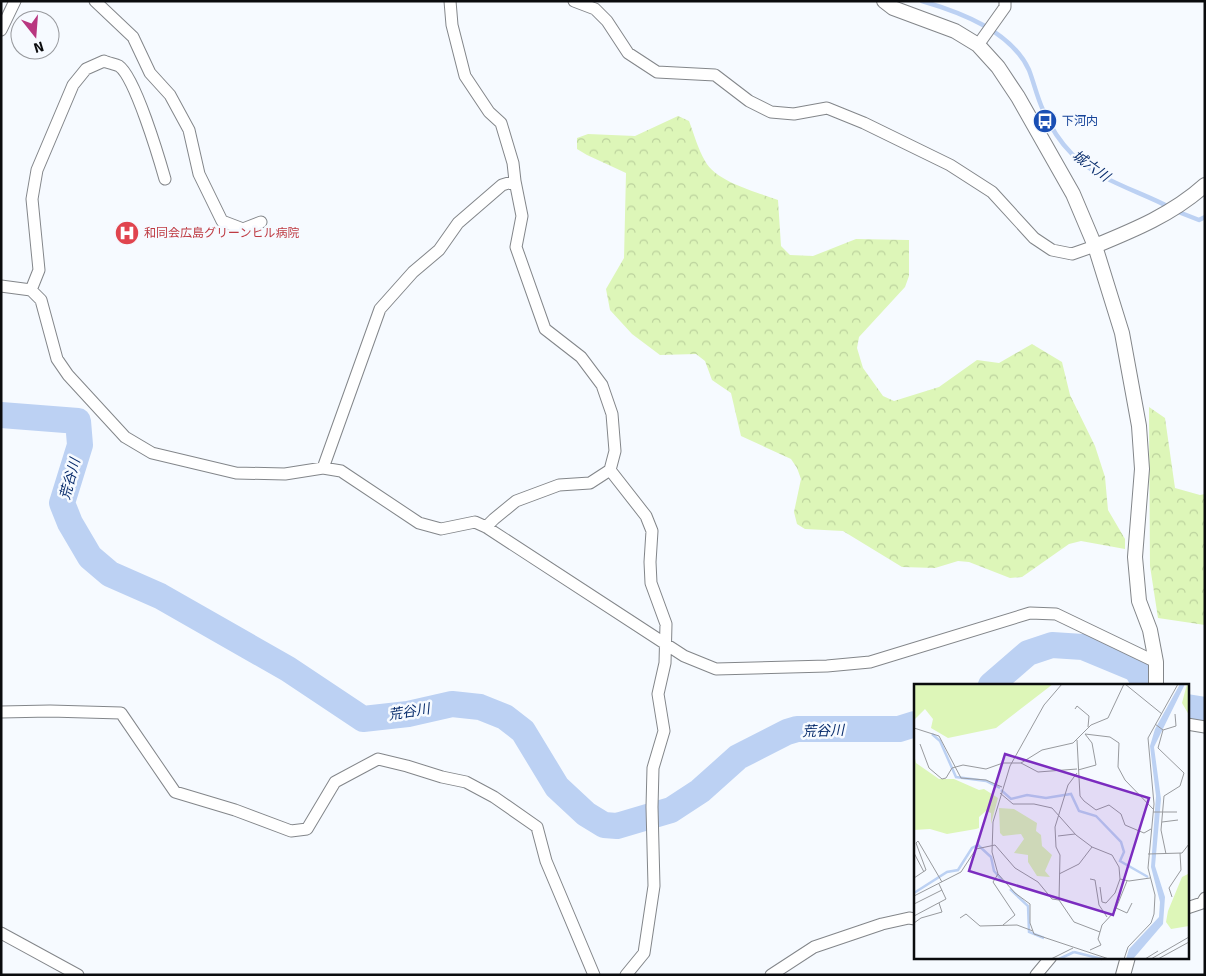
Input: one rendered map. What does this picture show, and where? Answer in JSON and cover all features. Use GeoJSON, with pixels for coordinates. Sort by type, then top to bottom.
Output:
{"type":"FeatureCollection","features":[{"type":"Feature","properties":{"kind":"street"},"geometry":{"type":"LineString","coordinates":[[1,30],[15,1]]}},
{"type":"Feature","properties":{"kind":"street"},"geometry":{"type":"LineString","coordinates":[[96,1],[133,37],[150,73],[170,95],[189,130],[199,174],[222,221],[243,229],[261,222]]}},
{"type":"Feature","properties":{"kind":"street"},"geometry":{"type":"LineString","coordinates":[[450,1],[452,26],[465,76],[489,112],[501,123],[514,163],[515,181],[522,216],[516,246],[545,329],[581,357],[602,385],[612,414],[615,450],[610,470],[590,483],[559,485],[516,501],[486,527]]}},
{"type":"Feature","properties":{"kind":"street"},"geometry":{"type":"LineString","coordinates":[[574,1],[595,9],[606,21],[628,53],[656,72],[715,74],[749,101],[771,112],[794,114],[826,108],[864,122],[950,165],[992,192],[1034,238],[1052,250],[1072,254],[1095,246],[1142,226],[1189,199],[1205,185]]}},
{"type":"Feature","properties":{"kind":"street"},"geometry":{"type":"LineString","coordinates":[[884,1],[893,8],[955,30],[980,42],[1018,97],[1074,194],[1095,246],[1122,333],[1139,426],[1142,469],[1135,557],[1139,601],[1150,630],[1156,662],[1156,684]]}},
{"type":"Feature","properties":{"kind":"street"},"geometry":{"type":"LineString","coordinates":[[980,42],[1005,7],[1005,1]]}},
{"type":"Feature","properties":{"kind":"street"},"geometry":{"type":"LineString","coordinates":[[31,290],[38,270],[32,199],[37,170],[73,86],[86,69],[104,61],[119,66],[131,83],[157,148],[165,180]]}},
{"type":"Feature","properties":{"kind":"street"},"geometry":{"type":"LineString","coordinates":[[323,468],[380,309],[413,272],[439,250],[458,223],[502,185],[515,181]]}},
{"type":"Feature","properties":{"kind":"street"},"geometry":{"type":"LineString","coordinates":[[1,286],[31,290],[41,300],[57,359],[68,375],[125,438],[152,453],[236,473],[285,474],[323,468],[341,472],[419,522],[441,528],[475,522],[486,527],[667,646],[684,656],[716,669],[835,666],[870,662],[1030,613],[1056,614],[1156,662]]}},
{"type":"Feature","properties":{"kind":"street"},"geometry":{"type":"LineString","coordinates":[[610,470],[646,516],[652,531],[651,583],[666,624],[667,646],[658,694],[664,731],[653,768],[654,886],[644,953],[626,975]]}},
{"type":"Feature","properties":{"kind":"street"},"geometry":{"type":"LineString","coordinates":[[1,712],[121,713],[175,792],[235,810],[292,831],[307,829],[335,782],[378,759],[466,782],[494,797],[537,827],[546,862],[594,975]]}},
{"type":"Feature","properties":{"kind":"street"},"geometry":{"type":"LineString","coordinates":[[1188,724],[1205,727]]}},
{"type":"Feature","properties":{"kind":"street"},"geometry":{"type":"LineString","coordinates":[[1188,908],[1202,903],[1205,898]]}},
{"type":"Feature","properties":{"kind":"street"},"geometry":{"type":"LineString","coordinates":[[771,975],[814,948],[882,924],[909,918],[914,919]]}},
{"type":"Feature","properties":{"kind":"street"},"geometry":{"type":"LineString","coordinates":[[1,933],[78,975]]}},
{"type":"Feature","properties":{"kind":"street"},"geometry":{"type":"LineString","coordinates":[[1036,975],[1050,958]]}},
{"type":"Feature","properties":{"kind":"street"},"geometry":{"type":"LineString","coordinates":[[1123,975],[1128,958]]}},
{"type":"Feature","properties":{"kind":"green space"},"geometry":{"type":"Polygon","coordinates":[[[678,116],[689,121],[705,161],[718,175],[738,185],[778,200],[781,246],[790,255],[813,256],[856,239],[909,240],[909,276],[905,287],[859,337],[857,348],[863,368],[883,396],[894,401],[939,387],[977,360],[999,363],[1032,344],[1062,362],[1070,395],[1095,446],[1105,477],[1108,510],[1125,539],[1125,549],[1081,541],[1069,544],[1022,577],[1010,578],[969,562],[958,561],[935,568],[902,567],[843,531],[805,529],[797,524],[794,512],[801,479],[791,459],[741,436],[731,393],[712,380],[705,361],[696,354],[660,355],[632,334],[610,310],[606,289],[624,258],[626,173],[577,149],[577,138],[588,134],[635,136],[678,116]]]}},
{"type":"Feature","properties":{"kind":"green space"},"geometry":{"type":"Polygon","coordinates":[[[1149,407],[1165,418],[1175,488],[1200,495],[1205,494],[1205,625],[1158,618],[1150,566],[1149,407]]]}},
{"type":"Feature","properties":{"kind":"waterway","name":"城六川"},"geometry":{"type":"LineString","coordinates":[[922,1],[968,17],[1010,44],[1021,56],[1029,70],[1041,105],[1052,128],[1072,154],[1106,178],[1169,207]]}},
{"type":"Feature","properties":{"kind":"waterway","name":"城六川"},"geometry":{"type":"LineString","coordinates":[[1176,211],[1199,220],[1205,217]]}},
{"type":"Feature","properties":{"kind":"waterway","name":"荒谷川"},"geometry":{"type":"LineString","coordinates":[[1,415],[78,421],[80,445],[62,503],[70,523],[90,557],[110,574],[160,596],[288,669],[363,719],[408,714],[452,704],[480,707],[505,717],[523,731],[557,787],[586,814],[604,825],[617,826],[671,810],[700,791],[738,757],[787,732],[797,729],[899,729],[914,724]]}},
{"type":"Feature","properties":{"kind":"waterway","name":"荒谷川"},"geometry":{"type":"LineString","coordinates":[[992,684],[1028,653],[1052,645],[1083,647],[1136,669],[1145,684]]}},
{"type":"Feature","properties":{"kind":"waterway","name":"荒谷川"},"geometry":{"type":"LineString","coordinates":[[1188,707],[1205,710]]}},
{"type":"Feature","properties":{"kind":"place","name":"下河内"},"geometry":{"type":"Point","coordinates":[1045,121]}},
{"type":"Feature","properties":{"kind":"place","name":"和同会広島グリーンヒル病院"},"geometry":{"type":"Point","coordinates":[127,233]}}]}
